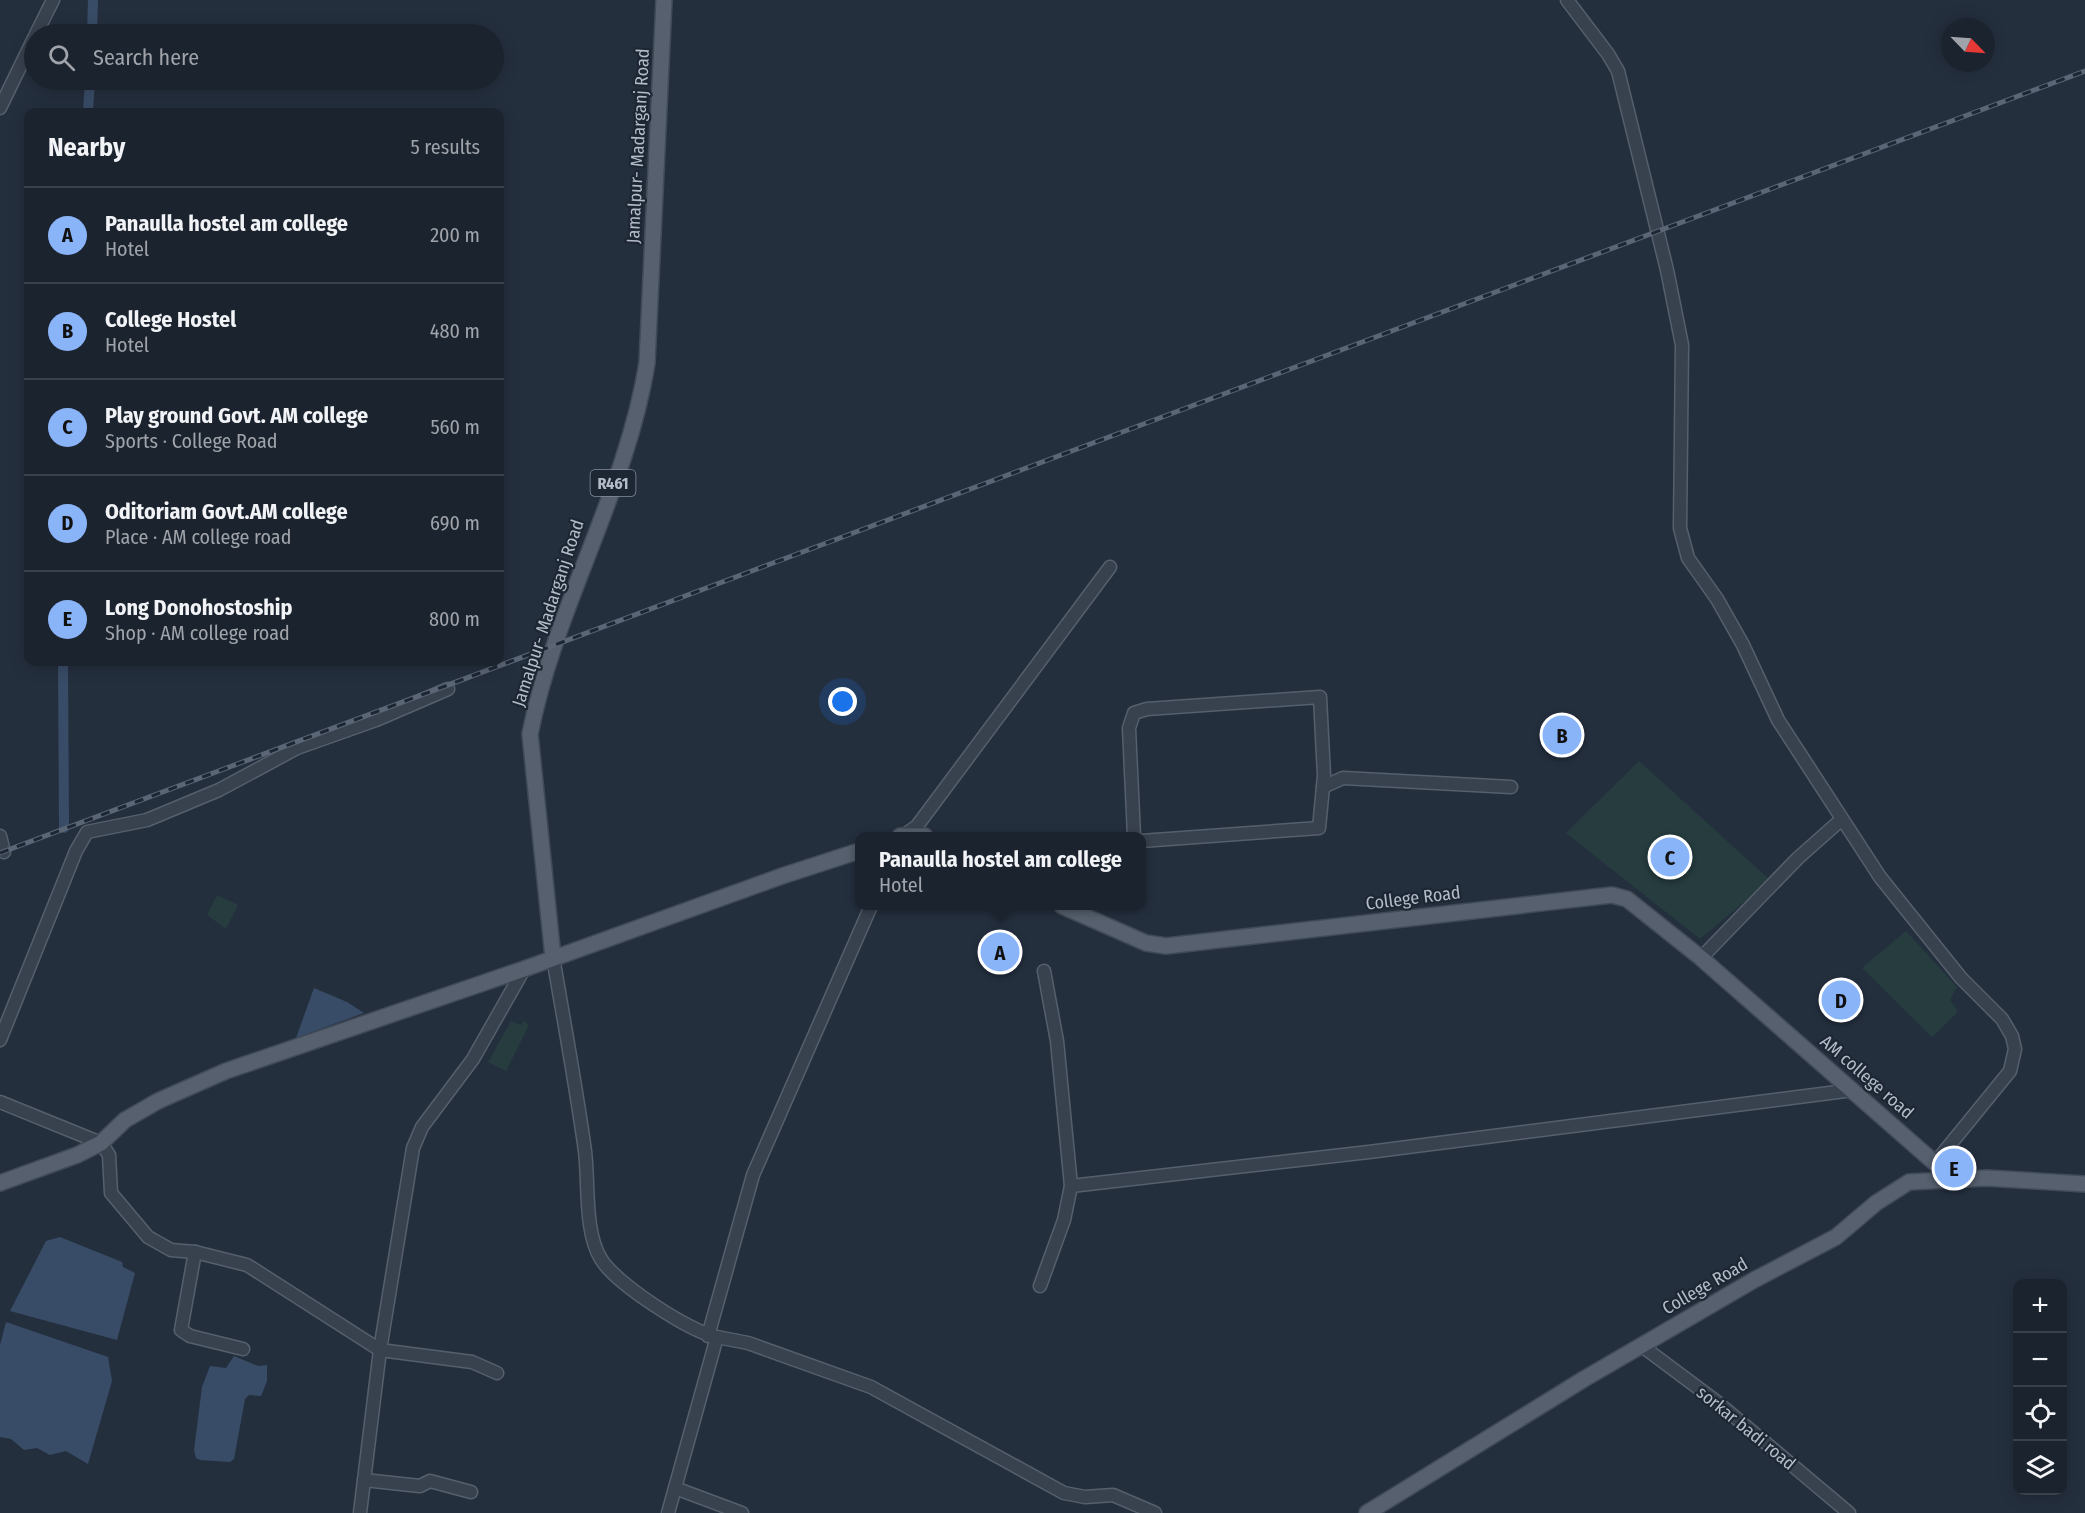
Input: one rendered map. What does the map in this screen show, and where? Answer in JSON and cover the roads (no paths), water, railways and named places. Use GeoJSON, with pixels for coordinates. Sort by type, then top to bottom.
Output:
{"type":"FeatureCollection","features":[{"type":"Feature","properties":{"kind":"main road","name":"Jamalpur- Madarganj Road"},"geometry":{"type":"LineString","coordinates":[[554,957],[530,734],[536,704],[565,617],[640,408],[647,363],[664,0]]}},
{"type":"Feature","properties":{"kind":"main road"},"geometry":{"type":"LineString","coordinates":[[0,1183],[77,1155],[101,1143],[125,1120],[158,1101],[226,1071],[855,852]]}},
{"type":"Feature","properties":{"kind":"main road","name":"College Road"},"geometry":{"type":"LineString","coordinates":[[1076,910],[1146,943],[1166,946],[1612,895],[1627,899],[1701,958]]}},
{"type":"Feature","properties":{"kind":"main road","name":"AM college road"},"geometry":{"type":"LineString","coordinates":[[1701,958],[1952,1178]]}},
{"type":"Feature","properties":{"kind":"main road","name":"College Road"},"geometry":{"type":"LineString","coordinates":[[1367,1513],[1754,1280],[1836,1237],[1876,1203],[1909,1182],[1952,1178],[2085,1184]]}},
{"type":"Feature","properties":{"kind":"street"},"geometry":{"type":"LineString","coordinates":[[41,24],[53,0]]}},
{"type":"Feature","properties":{"kind":"street"},"geometry":{"type":"LineString","coordinates":[[1566,0],[1608,54],[1617,71],[1667,270],[1682,345],[1680,510],[1683,544],[1688,558],[1717,599],[1743,645],[1778,720],[1842,819],[1909,916],[1961,978],[2002,1019],[2012,1036],[2015,1049],[2010,1071],[1935,1163]]}},
{"type":"Feature","properties":{"kind":"street"},"geometry":{"type":"LineString","coordinates":[[0,108],[24,59]]}},
{"type":"Feature","properties":{"kind":"street"},"geometry":{"type":"LineString","coordinates":[[908,832],[917,826],[1110,567]]}},
{"type":"Feature","properties":{"kind":"street"},"geometry":{"type":"LineString","coordinates":[[0,1040],[76,851],[87,832],[147,820],[219,790],[297,748],[376,720],[448,689]]}},
{"type":"Feature","properties":{"kind":"street"},"geometry":{"type":"LineString","coordinates":[[1134,832],[1129,728],[1134,713],[1147,709],[1320,697],[1323,787],[1319,828],[1146,841]]}},
{"type":"Feature","properties":{"kind":"street"},"geometry":{"type":"LineString","coordinates":[[1323,765],[1342,778]]}},
{"type":"Feature","properties":{"kind":"street"},"geometry":{"type":"LineString","coordinates":[[1323,787],[1342,778],[1511,787]]}},
{"type":"Feature","properties":{"kind":"street"},"geometry":{"type":"LineString","coordinates":[[1701,958],[1798,858],[1842,819]]}},
{"type":"Feature","properties":{"kind":"street"},"geometry":{"type":"LineString","coordinates":[[0,836],[4,852]]}},
{"type":"Feature","properties":{"kind":"street"},"geometry":{"type":"LineString","coordinates":[[668,1513],[753,1175],[869,910]]}},
{"type":"Feature","properties":{"kind":"street"},"geometry":{"type":"LineString","coordinates":[[554,957],[585,1152],[592,1238],[601,1259],[630,1288],[712,1336],[748,1343],[871,1387],[1064,1492],[1085,1497],[1113,1495],[1155,1513]]}},
{"type":"Feature","properties":{"kind":"street"},"geometry":{"type":"LineString","coordinates":[[360,1513],[380,1350],[412,1148],[422,1127],[473,1059],[524,969]]}},
{"type":"Feature","properties":{"kind":"street"},"geometry":{"type":"LineString","coordinates":[[1040,1286],[1064,1220],[1071,1186],[1057,1041],[1044,971]]}},
{"type":"Feature","properties":{"kind":"street"},"geometry":{"type":"LineString","coordinates":[[1071,1186],[1369,1152],[1853,1090]]}},
{"type":"Feature","properties":{"kind":"street"},"geometry":{"type":"LineString","coordinates":[[0,1102],[101,1143],[109,1155],[111,1193],[148,1237],[171,1250],[195,1252],[247,1265],[380,1350],[472,1362],[497,1373]]}},
{"type":"Feature","properties":{"kind":"street"},"geometry":{"type":"LineString","coordinates":[[195,1252],[181,1330],[190,1336],[243,1349]]}},
{"type":"Feature","properties":{"kind":"street","name":"sorkar badi road"},"geometry":{"type":"LineString","coordinates":[[1642,1346],[1717,1402],[1849,1513]]}},
{"type":"Feature","properties":{"kind":"street"},"geometry":{"type":"LineString","coordinates":[[364,1480],[420,1486],[430,1481],[471,1492]]}},
{"type":"Feature","properties":{"kind":"street"},"geometry":{"type":"LineString","coordinates":[[675,1488],[742,1513]]}},
{"type":"Feature","properties":{"kind":"water"},"geometry":{"type":"Polygon","coordinates":[[[314,988],[347,1002],[364,1013],[296,1038],[314,988]]]}},
{"type":"Feature","properties":{"kind":"water"},"geometry":{"type":"Polygon","coordinates":[[[60,1237],[122,1262],[123,1267],[135,1273],[117,1340],[10,1311],[46,1241],[60,1237]]]}},
{"type":"Feature","properties":{"kind":"water"},"geometry":{"type":"Polygon","coordinates":[[[6,1322],[108,1357],[112,1381],[88,1464],[66,1451],[50,1455],[37,1448],[24,1450],[11,1439],[0,1437],[0,1345],[6,1322]]]}},
{"type":"Feature","properties":{"kind":"water"},"geometry":{"type":"Polygon","coordinates":[[[234,1356],[258,1366],[267,1365],[267,1381],[261,1396],[249,1395],[245,1399],[234,1459],[230,1462],[200,1460],[196,1458],[194,1450],[202,1387],[210,1366],[226,1368],[234,1356]]]}},
{"type":"Feature","properties":{"kind":"waterway"},"geometry":{"type":"LineString","coordinates":[[92,24],[93,0]]}},
{"type":"Feature","properties":{"kind":"waterway"},"geometry":{"type":"LineString","coordinates":[[88,108],[89,90]]}},
{"type":"Feature","properties":{"kind":"waterway"},"geometry":{"type":"LineString","coordinates":[[63,666],[64,828]]}},
{"type":"Feature","properties":{"kind":"railway"},"geometry":{"type":"LineString","coordinates":[[504,664],[2085,71]]}},
{"type":"Feature","properties":{"kind":"railway"},"geometry":{"type":"LineString","coordinates":[[0,853],[499,666]]}},
{"type":"Feature","properties":{"kind":"place","name":"College Hostel"},"geometry":{"type":"Point","coordinates":[1562,735]}},
{"type":"Feature","properties":{"kind":"place","name":"Play ground Govt. AM college"},"geometry":{"type":"Point","coordinates":[1670,857]}},
{"type":"Feature","properties":{"kind":"place","name":"Panaulla hostel am college"},"geometry":{"type":"Point","coordinates":[1000,952]}},
{"type":"Feature","properties":{"kind":"place","name":"Oditoriam Govt.AM college"},"geometry":{"type":"Point","coordinates":[1841,1000]}},
{"type":"Feature","properties":{"kind":"place","name":"Long Donohostoship"},"geometry":{"type":"Point","coordinates":[1954,1168]}}]}
